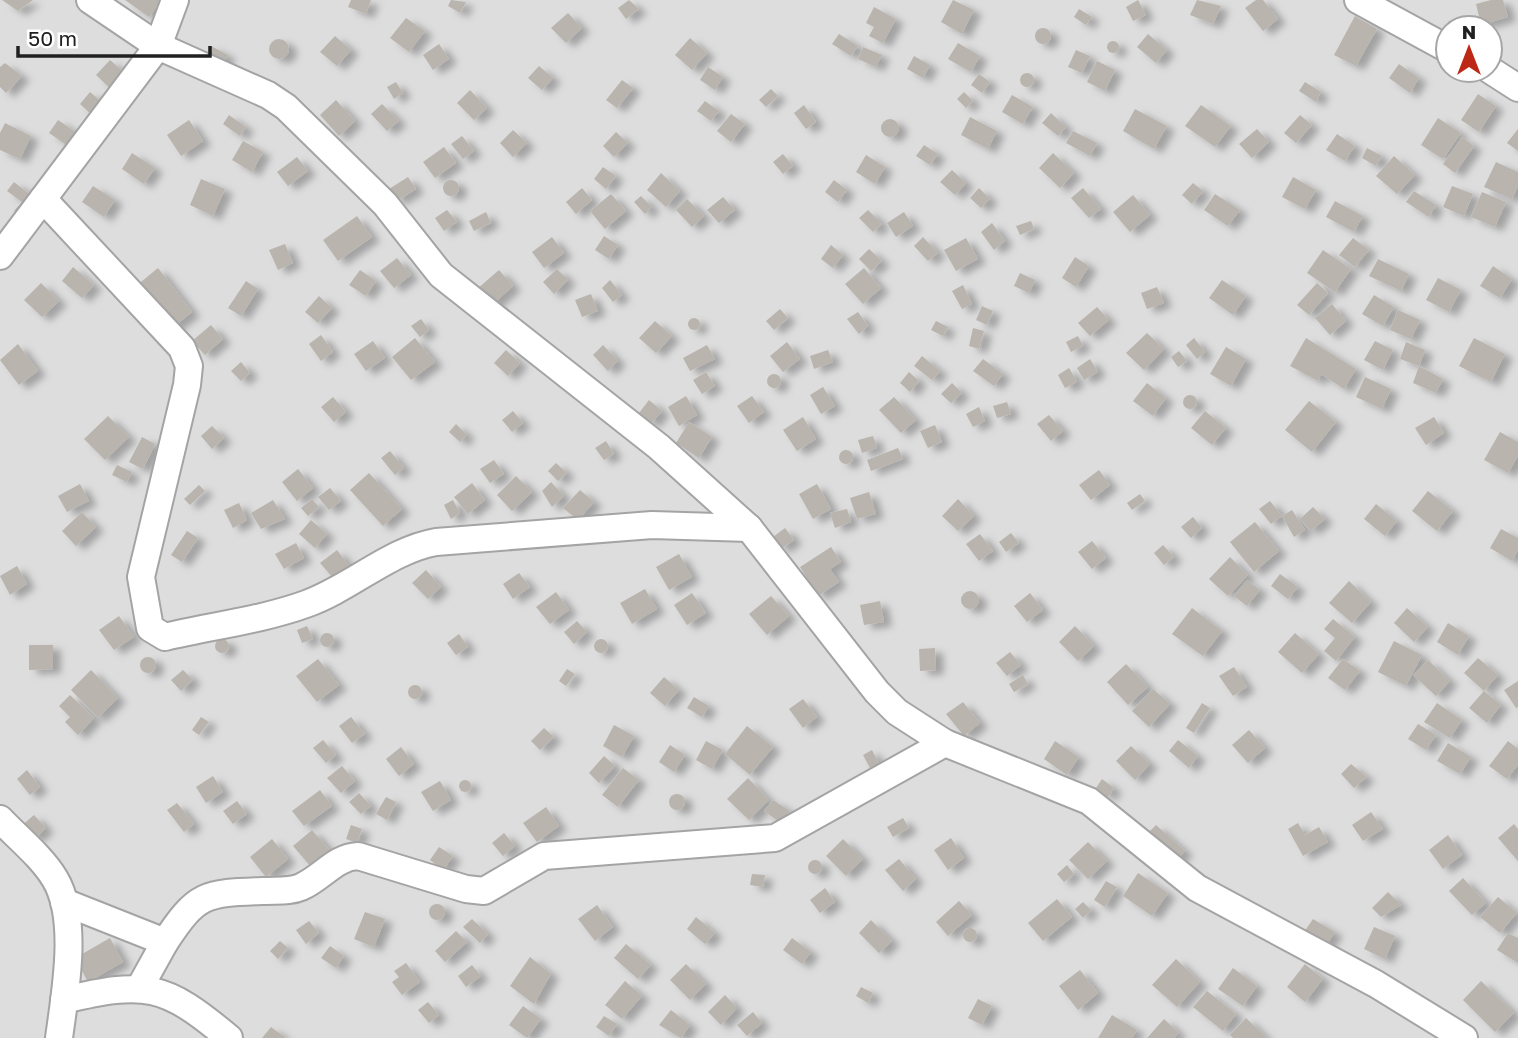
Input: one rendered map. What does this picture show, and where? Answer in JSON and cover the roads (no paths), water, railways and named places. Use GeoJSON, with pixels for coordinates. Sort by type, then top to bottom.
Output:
{"type":"FeatureCollection","features":[{"type":"Feature","properties":{"kind":"street"},"geometry":{"type":"LineString","coordinates":[[90,0],[158,46],[268,95],[286,107],[385,204],[441,275],[659,447],[750,528],[877,692],[897,712],[944,743],[1089,801],[1198,888],[1376,984],[1464,1038]]}},
{"type":"Feature","properties":{"kind":"street"},"geometry":{"type":"LineString","coordinates":[[0,256],[158,46],[175,0]]}},
{"type":"Feature","properties":{"kind":"street"},"geometry":{"type":"LineString","coordinates":[[1358,0],[1434,41]]}},
{"type":"Feature","properties":{"kind":"street"},"geometry":{"type":"LineString","coordinates":[[43,199],[182,348],[189,366],[187,385],[141,577],[150,628],[165,637],[304,605],[339,590],[418,545],[652,524],[750,528]]}},
{"type":"Feature","properties":{"kind":"street"},"geometry":{"type":"LineString","coordinates":[[140,987],[188,907],[207,897],[225,892],[291,890],[302,886],[349,856],[358,856],[466,889],[484,891],[544,856],[775,838],[944,743]]}},
{"type":"Feature","properties":{"kind":"street"},"geometry":{"type":"LineString","coordinates":[[0,819],[54,878],[64,902],[67,947],[59,1038]]}},
{"type":"Feature","properties":{"kind":"street"},"geometry":{"type":"LineString","coordinates":[[64,902],[165,942]]}},
{"type":"Feature","properties":{"kind":"street"},"geometry":{"type":"LineString","coordinates":[[64,1000],[112,989],[140,987],[168,995],[229,1038]]}}]}
